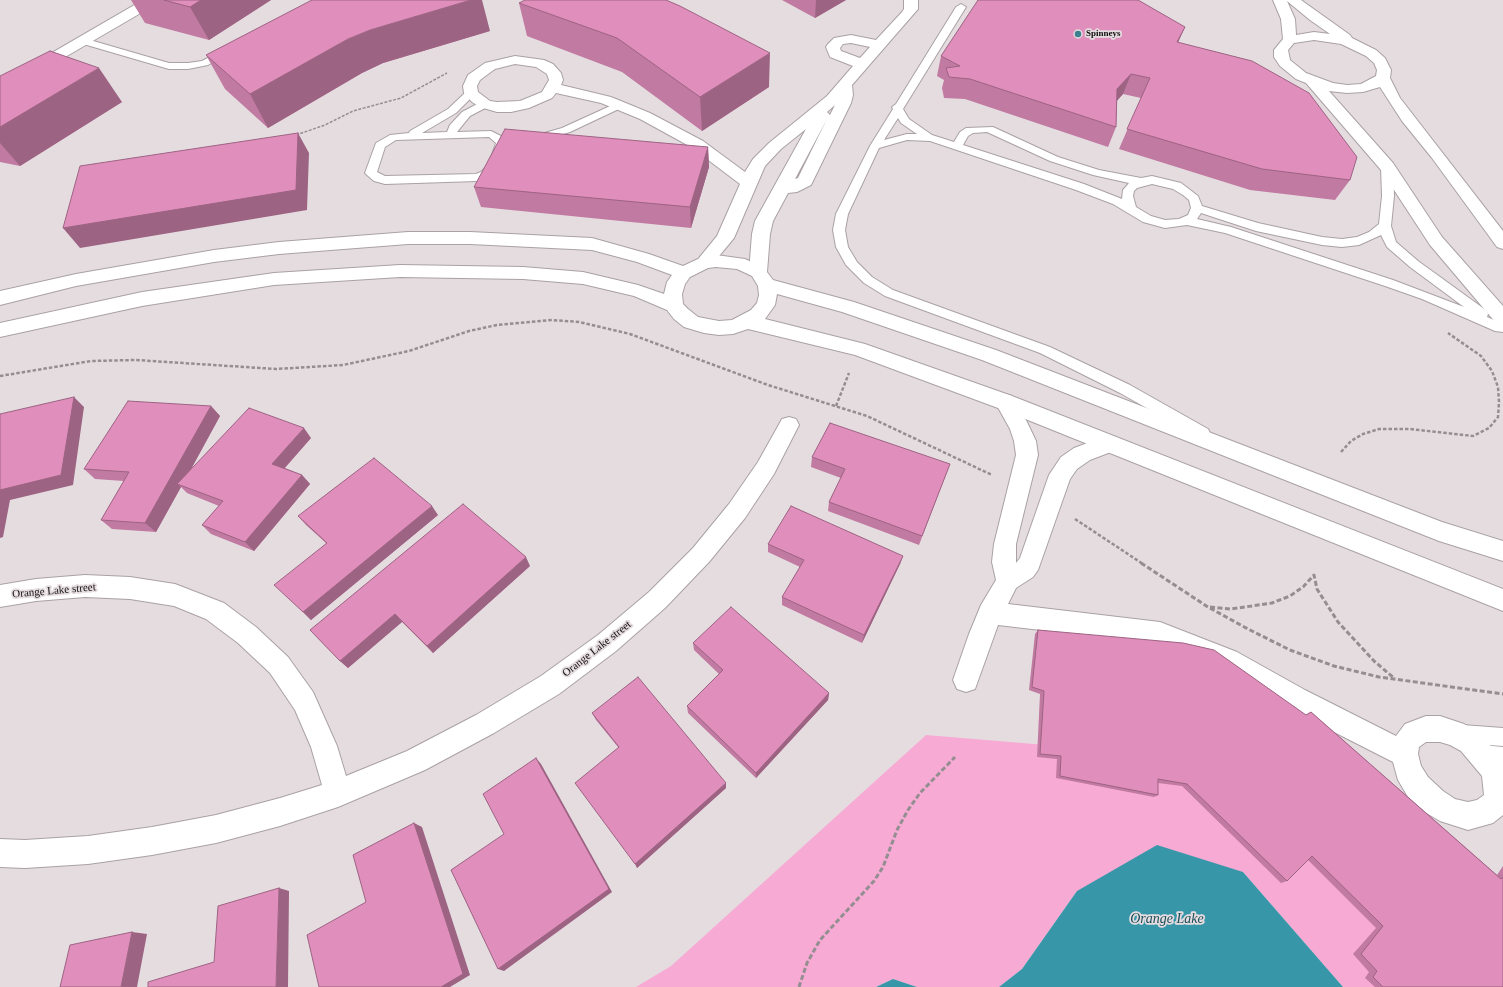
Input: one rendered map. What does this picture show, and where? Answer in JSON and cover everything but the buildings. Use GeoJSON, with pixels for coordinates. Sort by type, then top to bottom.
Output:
{"type":"FeatureCollection","features":[{"type":"Feature","properties":{"kind":"street"},"geometry":{"type":"LineString","coordinates":[[0,89],[153,0]]}},
{"type":"Feature","properties":{"kind":"street"},"geometry":{"type":"LineString","coordinates":[[704,263],[725,238],[748,182],[759,163],[775,146],[806,122],[832,99],[907,15],[911,9],[911,0]]}},
{"type":"Feature","properties":{"kind":"street"},"geometry":{"type":"LineString","coordinates":[[1280,0],[1288,19],[1290,40]]}},
{"type":"Feature","properties":{"kind":"street"},"geometry":{"type":"LineString","coordinates":[[1293,0],[1315,18],[1371,53],[1380,62],[1384,70],[1383,78],[1393,98],[1407,118],[1438,155],[1501,240]]}},
{"type":"Feature","properties":{"kind":"street"},"geometry":{"type":"LineString","coordinates":[[896,26],[899,12],[898,4]]}},
{"type":"Feature","properties":{"kind":"street"},"geometry":{"type":"LineString","coordinates":[[1358,46],[1336,39],[1314,36],[1290,40],[1281,50],[1281,57],[1285,63],[1301,76],[1312,82],[1336,87],[1363,88],[1375,84],[1383,78]]}},
{"type":"Feature","properties":{"kind":"street"},"geometry":{"type":"LineString","coordinates":[[862,64],[835,54],[832,47],[839,41],[851,39],[879,45]]}},
{"type":"Feature","properties":{"kind":"street"},"geometry":{"type":"LineString","coordinates":[[515,60],[539,63],[548,67],[554,73],[556,80],[553,88],[547,95],[524,105],[497,107],[486,104],[477,99],[471,93],[470,86],[473,78],[490,66],[515,60]]}},
{"type":"Feature","properties":{"kind":"street"},"geometry":{"type":"LineString","coordinates":[[1312,82],[1387,167],[1436,241],[1496,299],[1502,325]]}},
{"type":"Feature","properties":{"kind":"street"},"geometry":{"type":"LineString","coordinates":[[781,188],[799,185],[809,175],[846,95],[845,84]]}},
{"type":"Feature","properties":{"kind":"street"},"geometry":{"type":"LineString","coordinates":[[553,88],[612,103],[685,136],[748,182]]}},
{"type":"Feature","properties":{"kind":"street"},"geometry":{"type":"LineString","coordinates":[[0,330],[142,299],[208,288],[274,279],[400,270],[508,272],[584,278],[638,291],[674,305],[681,314],[691,322],[704,326],[726,328],[747,322],[758,315],[766,306],[768,295],[762,278],[761,234],[764,220],[832,99]]}},
{"type":"Feature","properties":{"kind":"street"},"geometry":{"type":"LineString","coordinates":[[719,160],[759,163],[791,170]]}},
{"type":"Feature","properties":{"kind":"street"},"geometry":{"type":"LineString","coordinates":[[0,298],[92,277],[214,256],[294,246],[408,238],[470,238],[592,244],[643,258],[684,273]]}},
{"type":"Feature","properties":{"kind":"street"},"geometry":{"type":"LineString","coordinates":[[674,305],[673,294],[676,282],[684,273],[704,263],[716,261],[733,262],[749,267],[762,278],[989,355],[1439,531],[1503,551]]}},
{"type":"Feature","properties":{"kind":"street"},"geometry":{"type":"LineString","coordinates":[[747,322],[821,339],[864,351],[1005,402],[1503,600]]}},
{"type":"Feature","properties":{"kind":"street"},"geometry":{"type":"LineString","coordinates":[[1005,402],[1020,428],[1025,441],[1027,455],[1005,544],[1004,562],[1008,581]]}},
{"type":"Feature","properties":{"kind":"street","name":"Orange Lake street"},"geometry":{"type":"LineString","coordinates":[[0,853],[26,854],[88,850],[152,842],[223,827],[280,812],[338,793],[416,761],[485,724],[550,685],[607,643],[657,600],[705,550],[737,511],[766,468],[789,425]]}},
{"type":"Feature","properties":{"kind":"street"},"geometry":{"type":"LineString","coordinates":[[966,680],[973,656],[990,613],[1008,581],[1025,570],[1030,563],[1060,475],[1069,463],[1082,454],[1109,444]]}},
{"type":"Feature","properties":{"kind":"street","name":"Orange Lake street"},"geometry":{"type":"LineString","coordinates":[[0,596],[36,590],[85,586],[130,588],[175,595],[215,611],[247,635],[279,665],[304,701],[324,746],[338,793]]}},
{"type":"Feature","properties":{"kind":"street"},"geometry":{"type":"LineString","coordinates":[[990,613],[1160,633],[1194,645],[1228,660],[1296,699],[1404,754]]}},
{"type":"Feature","properties":{"kind":"street"},"geometry":{"type":"LineString","coordinates":[[1426,729],[1440,729],[1454,733],[1493,755],[1492,767],[1501,794],[1494,805],[1483,813],[1468,816],[1450,811],[1433,801],[1418,787],[1408,770],[1404,754],[1407,742],[1414,733],[1426,729]]}},
{"type":"Feature","properties":{"kind":"lane"},"geometry":{"type":"LineString","coordinates":[[961,7],[875,146],[842,214],[839,230],[842,248],[852,265],[868,280],[889,293],[1005,334],[1078,366],[1126,389],[1237,452]]}},
{"type":"Feature","properties":{"kind":"lane"},"geometry":{"type":"LineString","coordinates":[[83,41],[169,66],[188,66],[205,63],[239,44]]}},
{"type":"Feature","properties":{"kind":"lane"},"geometry":{"type":"LineString","coordinates":[[410,135],[446,115],[471,93]]}},
{"type":"Feature","properties":{"kind":"lane"},"geometry":{"type":"LineString","coordinates":[[528,136],[549,136],[566,130],[612,103]]}},
{"type":"Feature","properties":{"kind":"lane"},"geometry":{"type":"LineString","coordinates":[[451,134],[459,120],[471,111],[486,104]]}},
{"type":"Feature","properties":{"kind":"lane"},"geometry":{"type":"LineString","coordinates":[[898,107],[905,121],[921,133],[931,138],[1080,187],[1117,201],[1156,222],[1173,224],[1187,221],[1193,217],[1197,208],[1194,199],[1187,192],[1177,186],[1152,180],[1133,185],[1127,196],[1128,202],[1132,209]]}},
{"type":"Feature","properties":{"kind":"lane"},"geometry":{"type":"LineString","coordinates":[[957,146],[964,134],[970,130],[989,129],[1054,160],[1097,173],[1141,182]]}},
{"type":"Feature","properties":{"kind":"lane"},"geometry":{"type":"LineString","coordinates":[[503,138],[492,169],[477,177],[385,180],[374,176],[371,173],[380,145],[394,137],[410,135],[491,134],[497,138],[503,138],[515,141]]}},
{"type":"Feature","properties":{"kind":"lane"},"geometry":{"type":"LineString","coordinates":[[875,146],[907,137],[931,138]]}},
{"type":"Feature","properties":{"kind":"lane"},"geometry":{"type":"LineString","coordinates":[[1387,167],[1388,196],[1385,226],[1386,234],[1391,244],[1401,254],[1502,325]]}},
{"type":"Feature","properties":{"kind":"lane"},"geometry":{"type":"LineString","coordinates":[[1197,208],[1256,227],[1322,242],[1342,243],[1359,241],[1373,236],[1385,226]]}},
{"type":"Feature","properties":{"kind":"lane"},"geometry":{"type":"LineString","coordinates":[[1187,221],[1227,230],[1389,283],[1502,325]]}},
{"type":"Feature","properties":{"kind":"lane"},"geometry":{"type":"LineString","coordinates":[[1454,733],[1503,737]]}},
{"type":"Feature","properties":{"kind":"path"},"geometry":{"type":"LineString","coordinates":[[292,136],[320,127],[353,111],[400,98],[449,72]]}},
{"type":"Feature","properties":{"kind":"path"},"geometry":{"type":"LineString","coordinates":[[0,376],[91,361],[136,360],[276,369],[316,368],[376,359],[409,351],[469,331],[497,325],[552,320],[579,322],[606,327],[630,334],[768,385],[867,416],[1020,488]]}},
{"type":"Feature","properties":{"kind":"path"},"geometry":{"type":"LineString","coordinates":[[1341,452],[1351,441],[1379,429],[1410,429],[1473,436],[1488,428],[1498,417],[1498,387],[1492,371],[1481,356],[1447,332]]}},
{"type":"Feature","properties":{"kind":"path"},"geometry":{"type":"LineString","coordinates":[[1051,503],[1208,607],[1290,650],[1334,666],[1379,677],[1503,694]]}},
{"type":"Feature","properties":{"kind":"path"},"geometry":{"type":"LineString","coordinates":[[1208,607],[1231,609],[1253,607],[1272,603],[1290,596],[1303,587],[1314,575],[1317,589],[1338,622],[1374,661],[1395,679]]}},
{"type":"Feature","properties":{"kind":"path"},"geometry":{"type":"LineString","coordinates":[[799,987],[807,963],[820,940],[874,881],[883,867],[897,830],[908,810],[920,793],[955,757]]}},
{"type":"Feature","properties":{"kind":"shaded area"},"geometry":{"type":"Polygon","coordinates":[[[926,735],[1299,766],[1503,987],[1343,987],[1243,872],[1077,891],[1022,969],[999,987],[917,987],[893,979],[876,987],[636,987],[671,966],[926,735]]]}},
{"type":"Feature","properties":{"kind":"water","name":"Orange Lake"},"geometry":{"type":"Polygon","coordinates":[[[1157,845],[1243,872],[1343,987],[999,987],[1022,969],[1077,891],[1157,845]]]}},
{"type":"Feature","properties":{"kind":"water"},"geometry":{"type":"Polygon","coordinates":[[[893,979],[917,987],[876,987],[893,979]]]}},
{"type":"Feature","properties":{"kind":"place","name":"Spinneys"},"geometry":{"type":"Point","coordinates":[1078,34]}}]}
